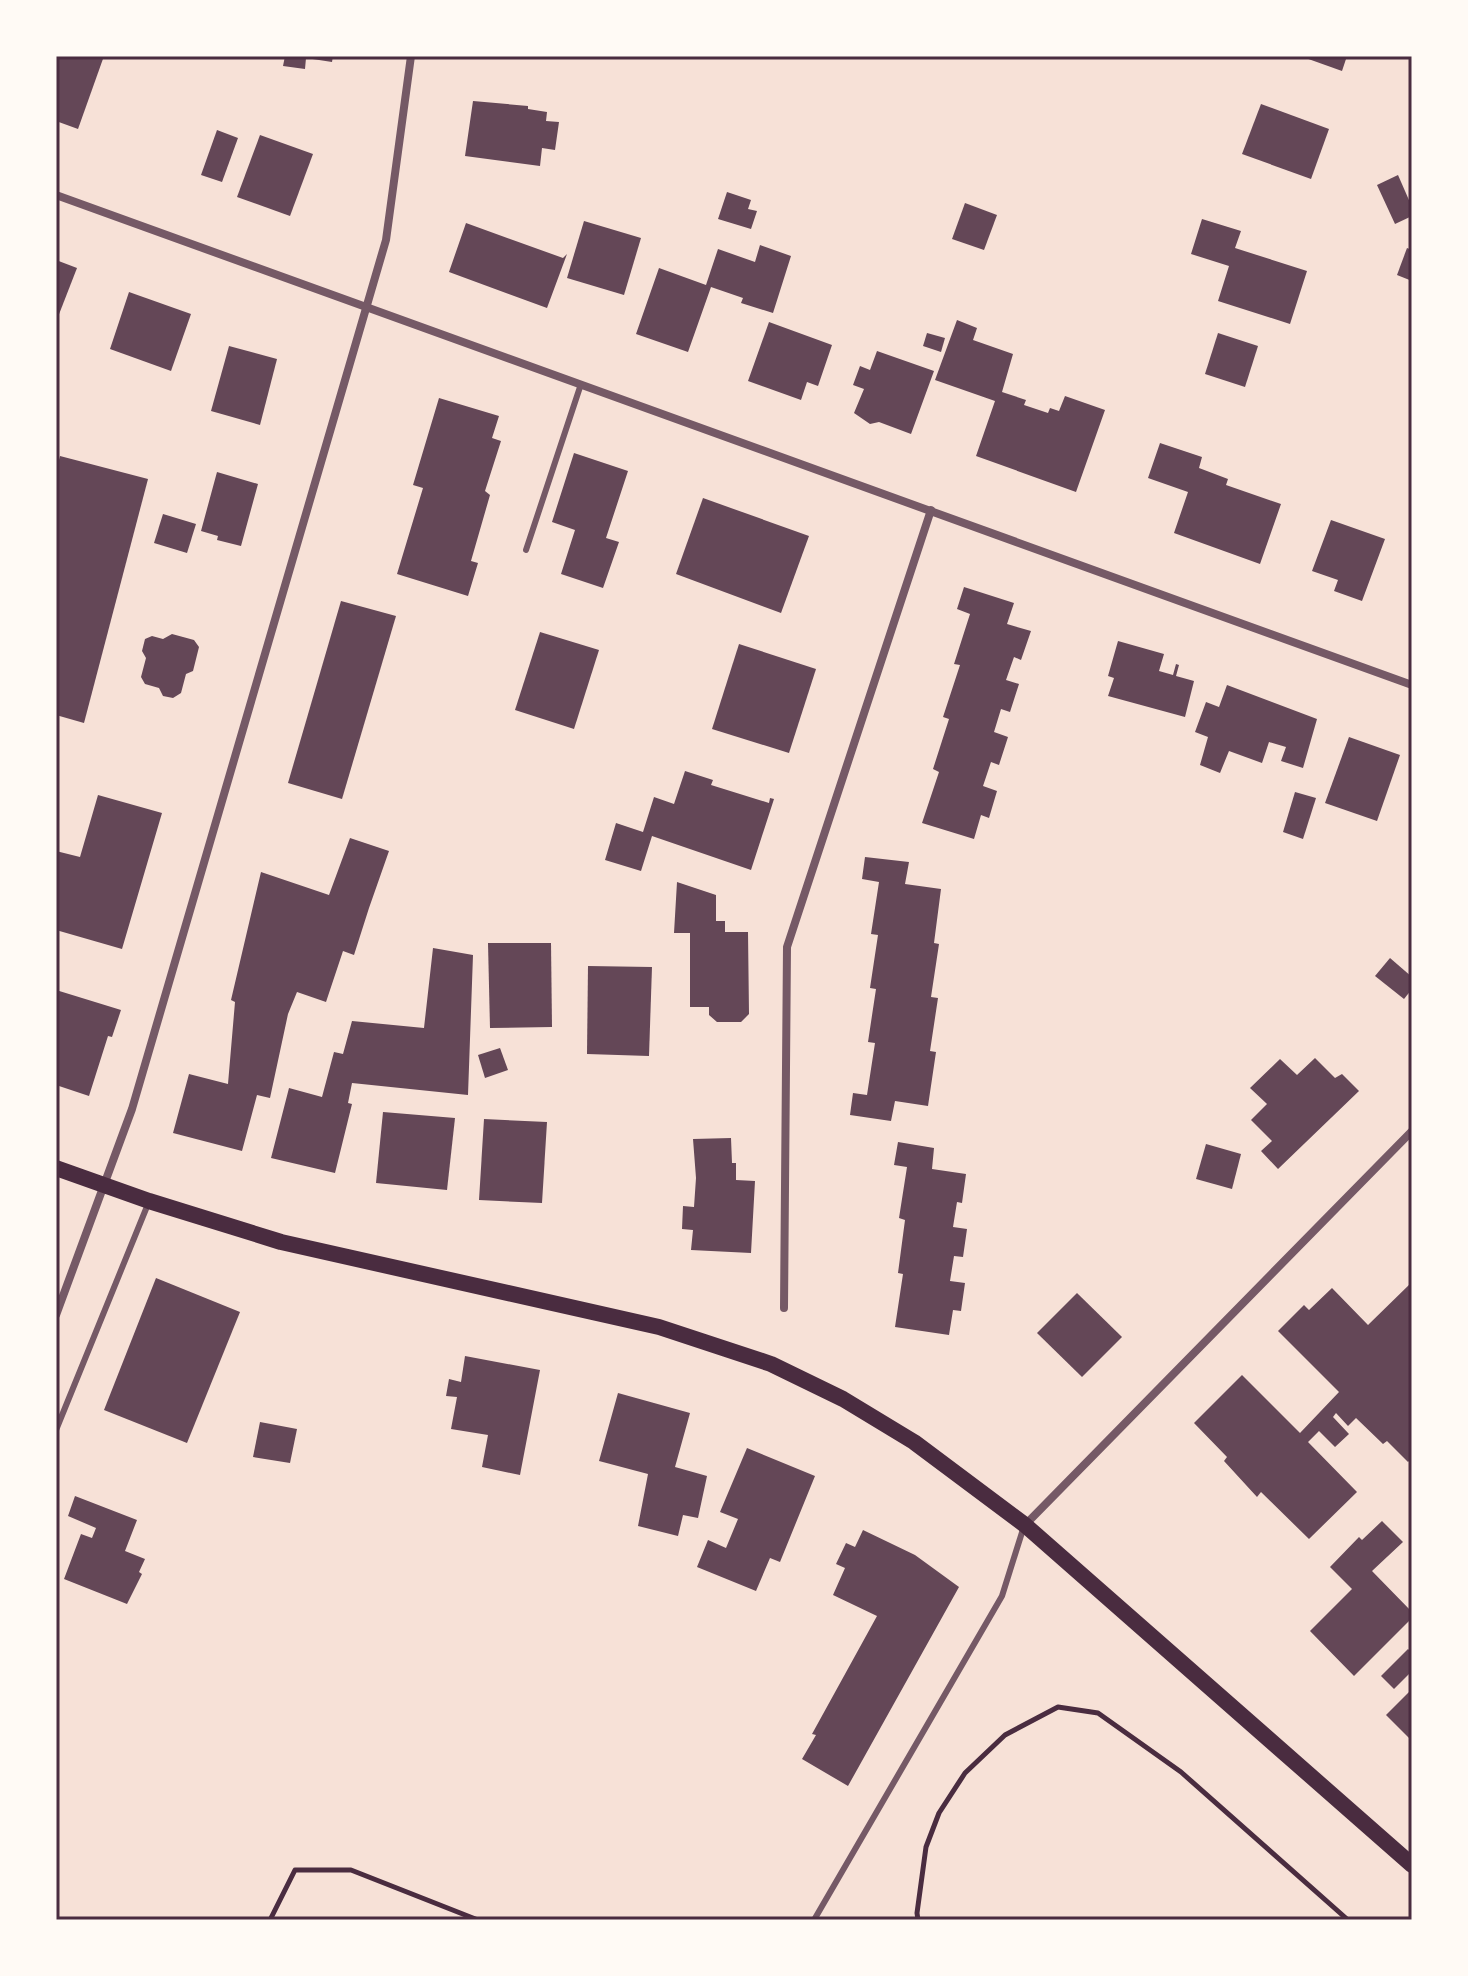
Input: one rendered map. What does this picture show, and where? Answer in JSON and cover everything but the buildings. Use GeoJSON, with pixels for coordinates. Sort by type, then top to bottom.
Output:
{"type":"FeatureCollection","features":[{"type":"Feature","properties":{"kind":"main road"},"geometry":{"type":"LineString","coordinates":[[56,1168],[281,1242],[659,1327],[771,1364],[843,1399],[914,1442],[1025,1525],[1412,1865]]}},
{"type":"Feature","properties":{"kind":"street"},"geometry":{"type":"LineString","coordinates":[[56,1315],[132,1109],[386,240],[411,56]]}},
{"type":"Feature","properties":{"kind":"street"},"geometry":{"type":"LineString","coordinates":[[56,195],[1412,685]]}},
{"type":"Feature","properties":{"kind":"street"},"geometry":{"type":"LineString","coordinates":[[784,1308],[787,947],[931,510]]}},
{"type":"Feature","properties":{"kind":"street"},"geometry":{"type":"LineString","coordinates":[[1025,1525],[1412,1131]]}},
{"type":"Feature","properties":{"kind":"lane"},"geometry":{"type":"LineString","coordinates":[[526,550],[581,384]]}},
{"type":"Feature","properties":{"kind":"lane"},"geometry":{"type":"LineString","coordinates":[[56,1430],[149,1201]]}},
{"type":"Feature","properties":{"kind":"lane"},"geometry":{"type":"LineString","coordinates":[[814,1920],[1002,1596],[1025,1525]]}},
{"type":"Feature","properties":{"kind":"path"},"geometry":{"type":"LineString","coordinates":[[918,1920],[926,1847],[939,1813],[965,1773],[1005,1735],[1058,1707],[1098,1713],[1181,1772],[1348,1920]]}},
{"type":"Feature","properties":{"kind":"path"},"geometry":{"type":"LineString","coordinates":[[270,1920],[295,1870],[351,1870],[478,1920]]}}]}
